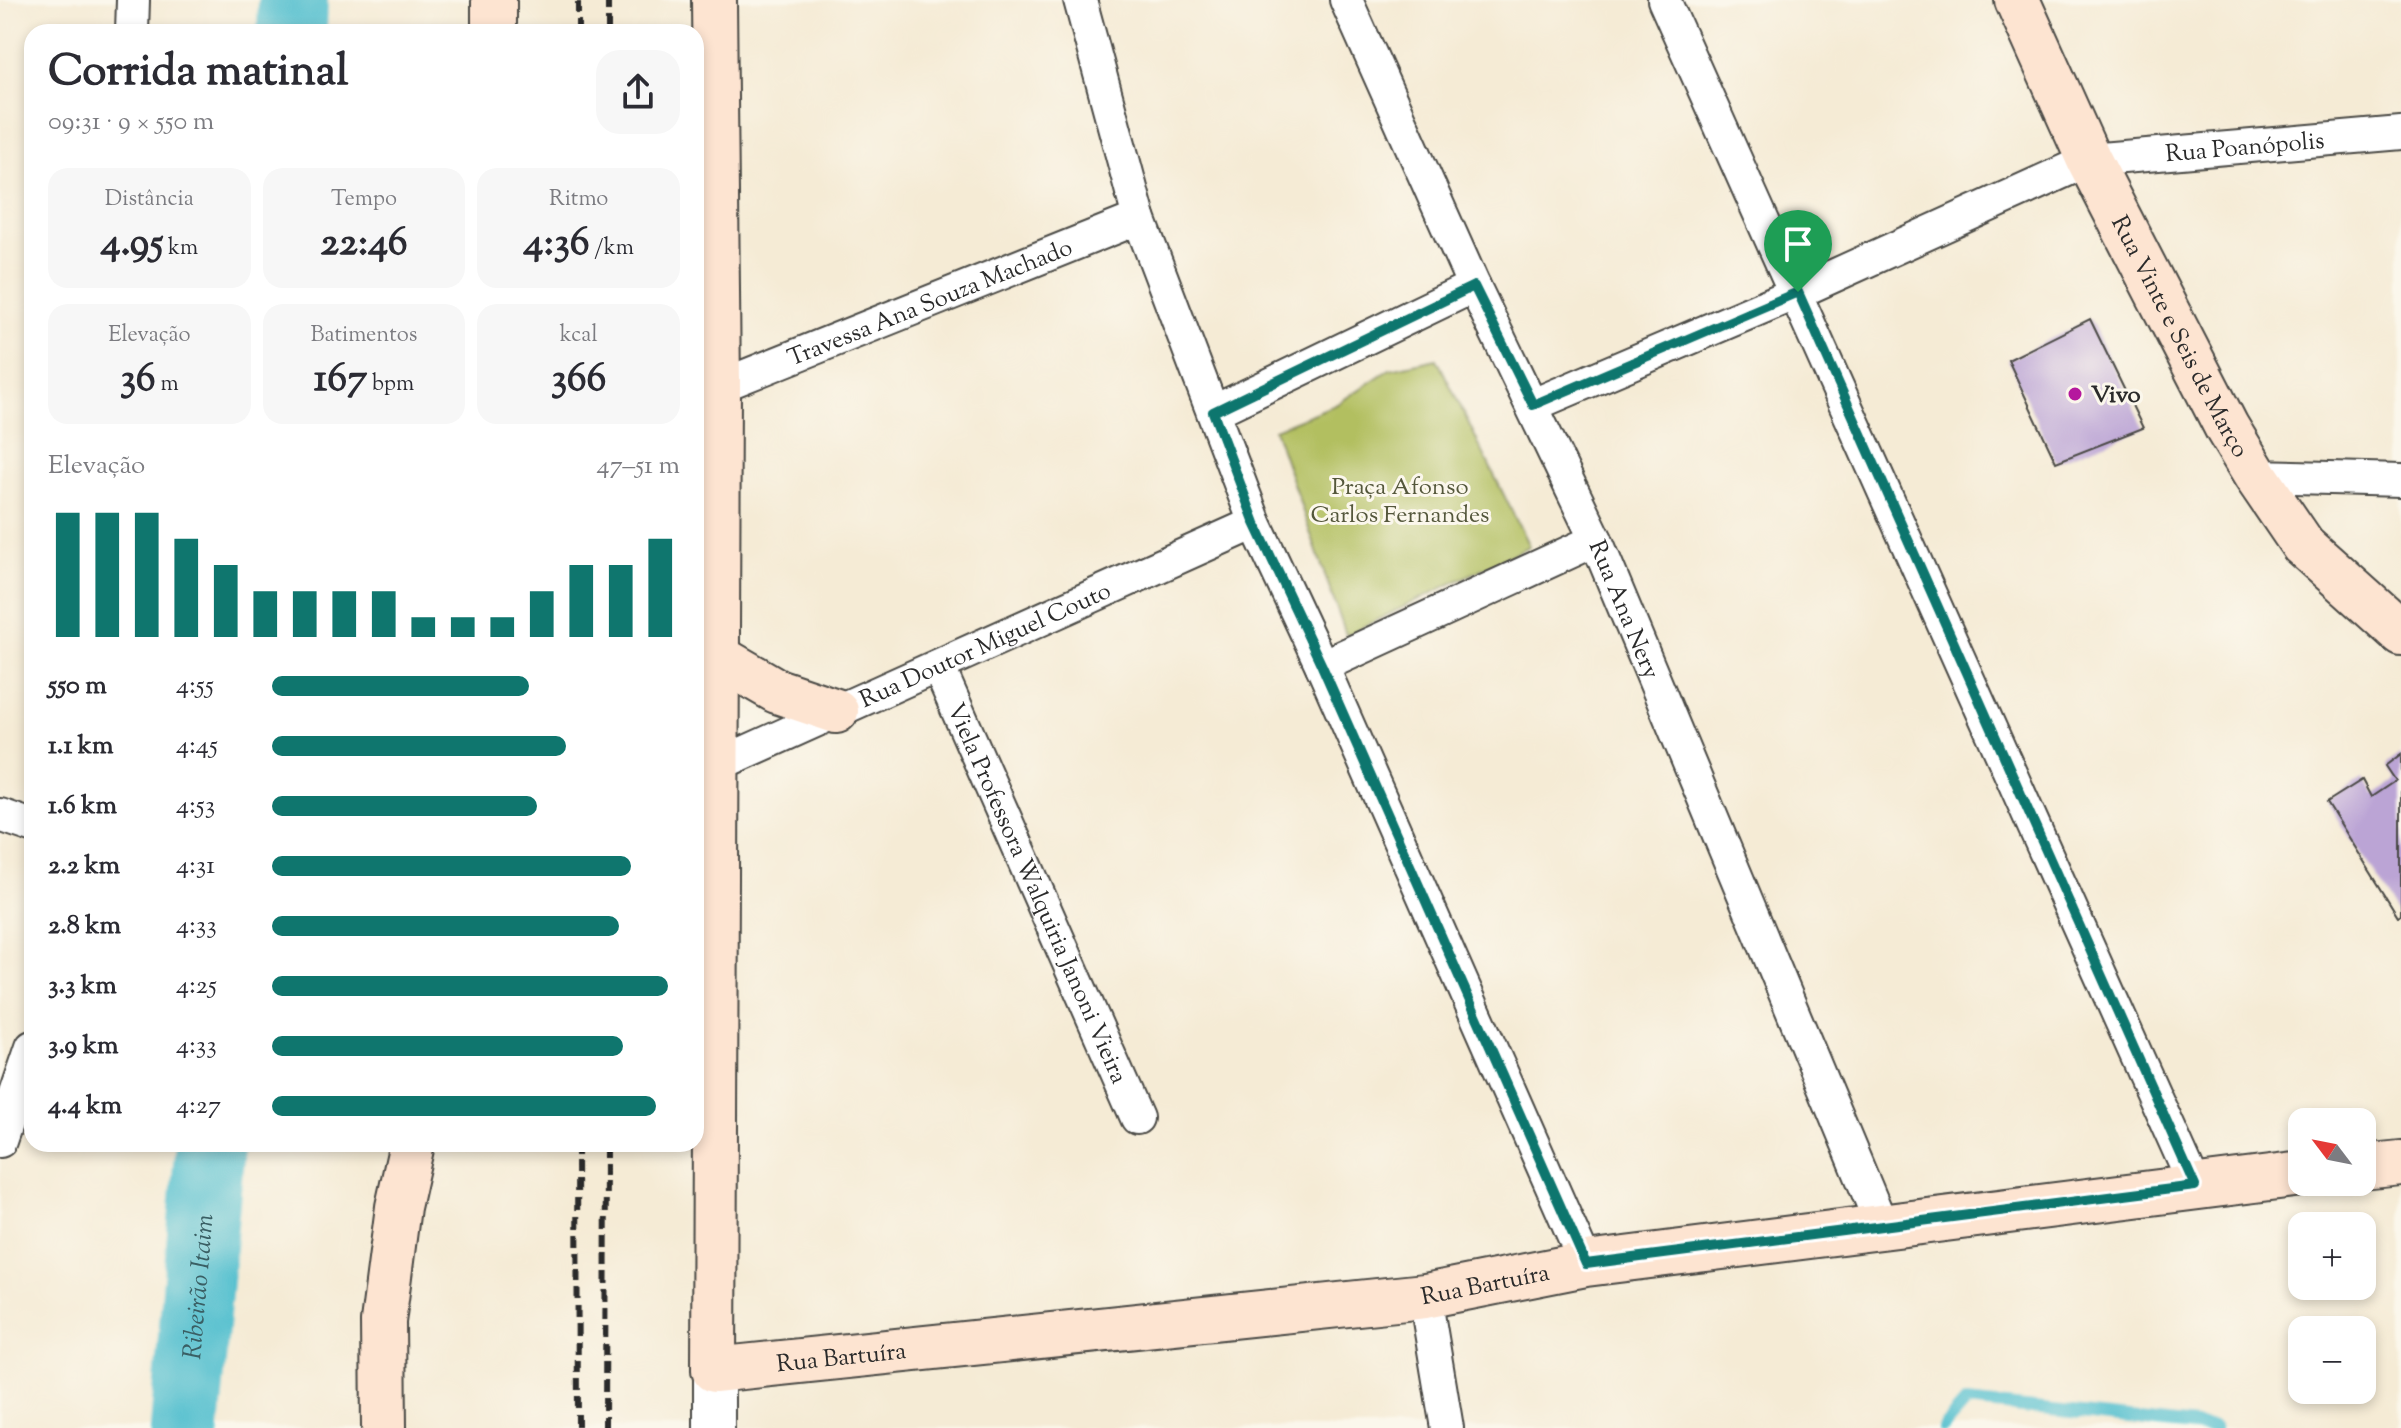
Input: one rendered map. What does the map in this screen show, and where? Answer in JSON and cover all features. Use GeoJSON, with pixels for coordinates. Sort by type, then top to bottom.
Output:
{"type":"FeatureCollection","features":[{"type":"Feature","properties":{"kind":"main road"},"geometry":{"type":"LineString","coordinates":[[494,0],[494,24]]}},
{"type":"Feature","properties":{"kind":"main road"},"geometry":{"type":"LineString","coordinates":[[714,0],[718,387],[714,1370]]}},
{"type":"Feature","properties":{"kind":"main road","name":"Rua Vinte e Seis de Março"},"geometry":{"type":"LineString","coordinates":[[2017,0],[2089,160],[2227,428],[2256,476],[2303,545],[2401,633]]}},
{"type":"Feature","properties":{"kind":"main road"},"geometry":{"type":"LineString","coordinates":[[715,655],[777,691],[836,711]]}},
{"type":"Feature","properties":{"kind":"main road"},"geometry":{"type":"LineString","coordinates":[[384,1428],[383,1322],[398,1207],[410,1152]]}},
{"type":"Feature","properties":{"kind":"main road"},"geometry":{"type":"LineString","coordinates":[[2376,1166],[2401,1163]]}},
{"type":"Feature","properties":{"kind":"main road","name":"Rua Bartuíra"},"geometry":{"type":"LineString","coordinates":[[714,1370],[1425,1296],[1586,1264],[2288,1176]]}},
{"type":"Feature","properties":{"kind":"street"},"geometry":{"type":"LineString","coordinates":[[132,24],[133,0]]}},
{"type":"Feature","properties":{"kind":"street"},"geometry":{"type":"LineString","coordinates":[[1080,0],[1139,218],[1255,523],[1322,666],[1586,1264]]}},
{"type":"Feature","properties":{"kind":"street","name":"Rua Ana Nery"},"geometry":{"type":"LineString","coordinates":[[1346,0],[1474,286],[1596,540],[1882,1226]]}},
{"type":"Feature","properties":{"kind":"street"},"geometry":{"type":"LineString","coordinates":[[1664,0],[1798,292],[2195,1186]]}},
{"type":"Feature","properties":{"kind":"street","name":"Rua Poanópolis"},"geometry":{"type":"LineString","coordinates":[[2089,160],[2401,133]]}},
{"type":"Feature","properties":{"kind":"street"},"geometry":{"type":"LineString","coordinates":[[1533,405],[1798,292],[2089,160]]}},
{"type":"Feature","properties":{"kind":"street","name":"Travessa Ana Souza Machado"},"geometry":{"type":"LineString","coordinates":[[718,387],[1139,218]]}},
{"type":"Feature","properties":{"kind":"street"},"geometry":{"type":"LineString","coordinates":[[1213,412],[1474,286]]}},
{"type":"Feature","properties":{"kind":"street"},"geometry":{"type":"LineString","coordinates":[[2256,476],[2401,480]]}},
{"type":"Feature","properties":{"kind":"street","name":"Rua Doutor Miguel Couto"},"geometry":{"type":"LineString","coordinates":[[715,766],[1255,523]]}},
{"type":"Feature","properties":{"kind":"street"},"geometry":{"type":"LineString","coordinates":[[1322,666],[1596,540]]}},
{"type":"Feature","properties":{"kind":"street","name":"Viela Professora Walquiria Janoni Vieira"},"geometry":{"type":"LineString","coordinates":[[938,666],[1137,1118]]}},
{"type":"Feature","properties":{"kind":"street"},"geometry":{"type":"LineString","coordinates":[[0,815],[24,823]]}},
{"type":"Feature","properties":{"kind":"street"},"geometry":{"type":"LineString","coordinates":[[0,1141],[24,1070]]}},
{"type":"Feature","properties":{"kind":"street"},"geometry":{"type":"LineString","coordinates":[[1425,1296],[1447,1428]]}},
{"type":"Feature","properties":{"kind":"street"},"geometry":{"type":"LineString","coordinates":[[714,1370],[714,1428]]}},
{"type":"Feature","properties":{"kind":"green space","name":"Praça Afonso Carlos Fernandes"},"geometry":{"type":"Polygon","coordinates":[[[1437,359],[1529,546],[1346,635],[1274,429],[1337,404],[1390,369],[1437,359]]]}},
{"type":"Feature","properties":{"kind":"building","name":"Vivo"},"geometry":{"type":"Polygon","coordinates":[[[2090,319],[2143,428],[2056,462],[2008,360],[2090,319]]]}},
{"type":"Feature","properties":{"kind":"building"},"geometry":{"type":"Polygon","coordinates":[[[2401,754],[2401,914],[2398,916],[2327,802],[2362,780],[2371,797],[2395,781],[2385,766],[2401,754]]]}},
{"type":"Feature","properties":{"kind":"waterway","name":"Ribeirão Itaim"},"geometry":{"type":"LineString","coordinates":[[292,24],[293,0]]}},
{"type":"Feature","properties":{"kind":"waterway","name":"Ribeirão Itaim"},"geometry":{"type":"LineString","coordinates":[[185,1428],[209,1152]]}},
{"type":"Feature","properties":{"kind":"waterway"},"geometry":{"type":"LineString","coordinates":[[1943,1428],[1966,1402],[2215,1428]]}},
{"type":"Feature","properties":{"kind":"railway"},"geometry":{"type":"LineString","coordinates":[[578,0],[578,24]]}},
{"type":"Feature","properties":{"kind":"railway"},"geometry":{"type":"LineString","coordinates":[[608,0],[608,24]]}},
{"type":"Feature","properties":{"kind":"railway"},"geometry":{"type":"LineString","coordinates":[[577,1152],[578,1428]]}},
{"type":"Feature","properties":{"kind":"railway"},"geometry":{"type":"LineString","coordinates":[[605,1428],[606,1152]]}},
{"type":"Feature","properties":{"kind":"place","name":"Vivo"},"geometry":{"type":"Point","coordinates":[2075,394]}},
{"type":"Feature","properties":{"kind":"route"},"geometry":{"type":"LineString","coordinates":[[1474,286],[1533,405],[1798,292],[2195,1186],[1586,1264],[1322,666],[1255,523],[1213,412],[1474,286]]}}]}
